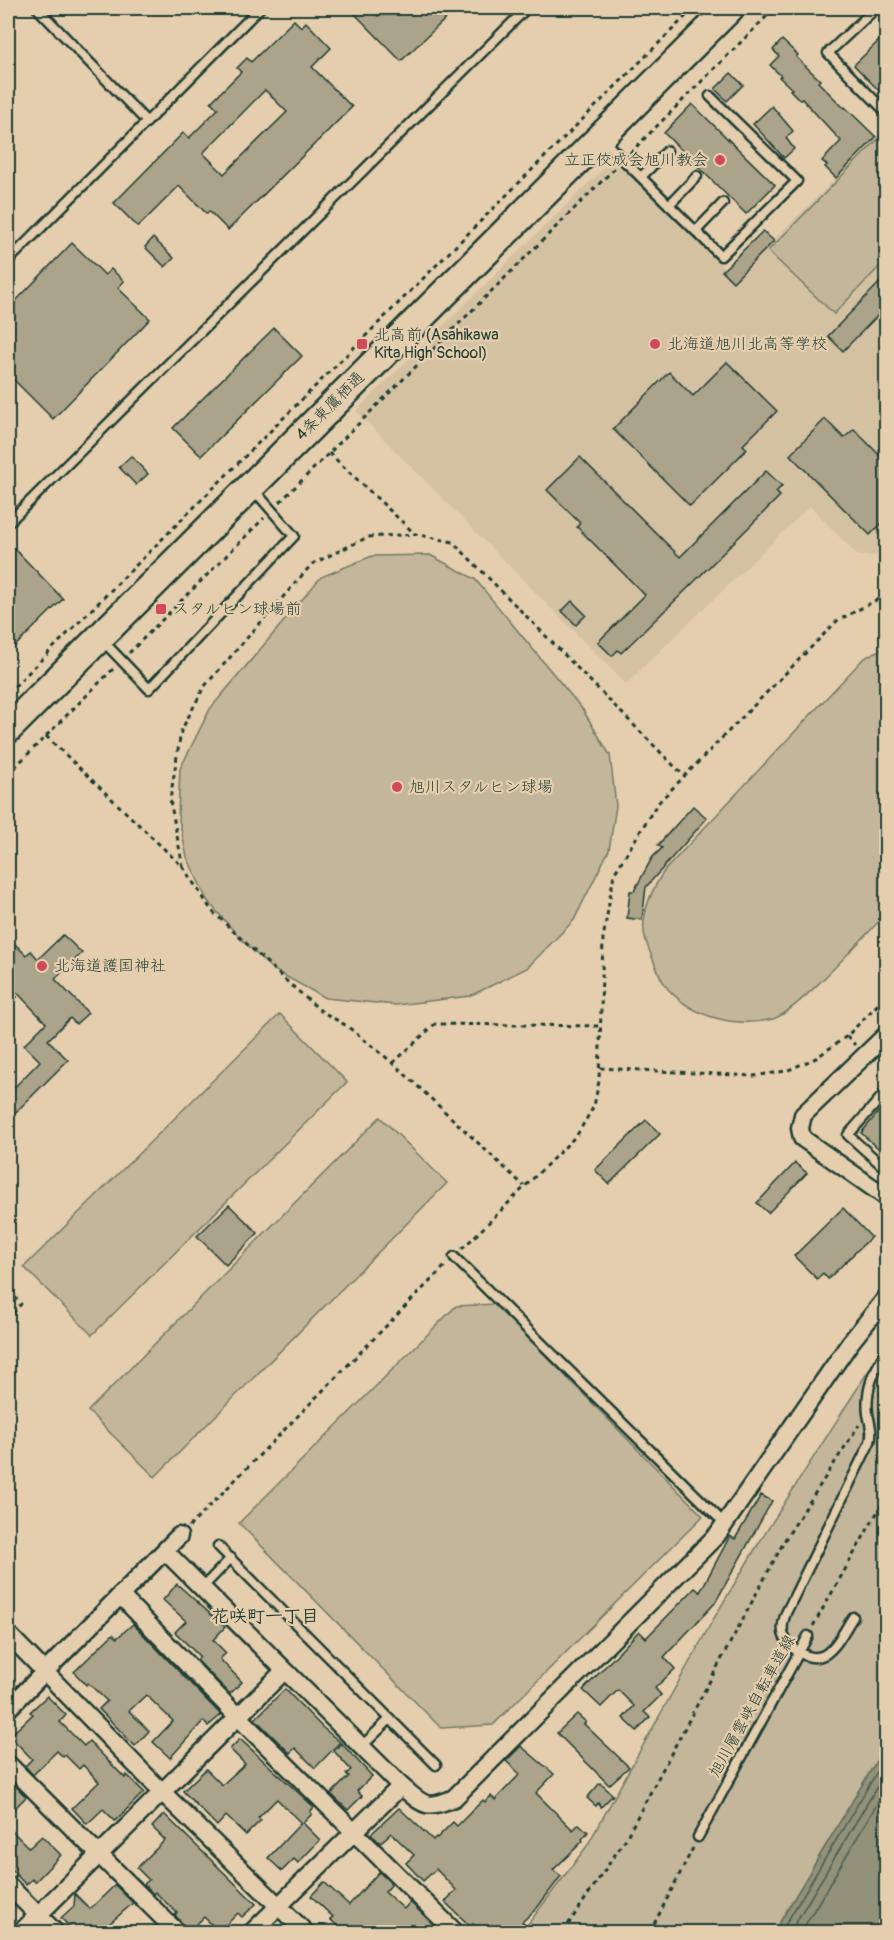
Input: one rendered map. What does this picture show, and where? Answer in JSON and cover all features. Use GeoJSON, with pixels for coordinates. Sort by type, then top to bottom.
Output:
{"type":"FeatureCollection","features":[{"type":"Feature","properties":{"kind":"highway","name":"4条東鷹栖通"},"geometry":{"type":"LineString","coordinates":[[8,729],[730,8]]}},
{"type":"Feature","properties":{"kind":"street"},"geometry":{"type":"LineString","coordinates":[[886,1035],[803,1115],[800,1128],[802,1138],[886,1197]]}},
{"type":"Feature","properties":{"kind":"street"},"geometry":{"type":"LineString","coordinates":[[165,1551],[400,1786],[423,1804],[436,1806],[454,1798],[717,1535],[850,1343],[886,1298]]}},
{"type":"Feature","properties":{"kind":"street"},"geometry":{"type":"LineString","coordinates":[[8,1709],[179,1536]]}},
{"type":"Feature","properties":{"kind":"street"},"geometry":{"type":"LineString","coordinates":[[120,1595],[238,1717],[455,1932]]}},
{"type":"Feature","properties":{"kind":"street"},"geometry":{"type":"LineString","coordinates":[[8,1634],[163,1793],[305,1932]]}},
{"type":"Feature","properties":{"kind":"street"},"geometry":{"type":"LineString","coordinates":[[21,1932],[284,1671]]}},
{"type":"Feature","properties":{"kind":"street"},"geometry":{"type":"LineString","coordinates":[[8,1764],[177,1932]]}},
{"type":"Feature","properties":{"kind":"street"},"geometry":{"type":"LineString","coordinates":[[252,1932],[400,1786]]}},
{"type":"Feature","properties":{"kind":"street"},"geometry":{"type":"LineString","coordinates":[[8,1885],[55,1932]]}},
{"type":"Feature","properties":{"kind":"lane"},"geometry":{"type":"LineString","coordinates":[[37,8],[147,122]]}},
{"type":"Feature","properties":{"kind":"lane"},"geometry":{"type":"LineString","coordinates":[[8,261],[260,8]]}},
{"type":"Feature","properties":{"kind":"lane"},"geometry":{"type":"LineString","coordinates":[[8,523],[527,8]]}},
{"type":"Feature","properties":{"kind":"lane"},"geometry":{"type":"LineString","coordinates":[[876,8],[828,53],[886,112]]}},
{"type":"Feature","properties":{"kind":"lane"},"geometry":{"type":"LineString","coordinates":[[600,137],[721,256],[797,182],[710,96]]}},
{"type":"Feature","properties":{"kind":"lane"},"geometry":{"type":"LineString","coordinates":[[641,177],[667,151]]}},
{"type":"Feature","properties":{"kind":"lane"},"geometry":{"type":"LineString","coordinates":[[669,205],[697,177]]}},
{"type":"Feature","properties":{"kind":"lane"},"geometry":{"type":"LineString","coordinates":[[696,231],[723,202]]}},
{"type":"Feature","properties":{"kind":"lane"},"geometry":{"type":"LineString","coordinates":[[99,637],[149,689],[294,536],[251,486]]}},
{"type":"Feature","properties":{"kind":"lane"},"geometry":{"type":"LineString","coordinates":[[886,1092],[848,1135],[886,1169]]}},
{"type":"Feature","properties":{"kind":"lane"},"geometry":{"type":"LineString","coordinates":[[454,1257],[725,1524]]}},
{"type":"Feature","properties":{"kind":"lane"},"geometry":{"type":"LineString","coordinates":[[853,1617],[831,1649],[818,1657],[810,1657],[798,1652],[783,1635],[786,1613],[870,1442],[872,1432],[868,1411],[869,1384],[886,1351]]}},
{"type":"Feature","properties":{"kind":"lane"},"geometry":{"type":"LineString","coordinates":[[218,1546],[436,1765]]}},
{"type":"Feature","properties":{"kind":"lane"},"geometry":{"type":"LineString","coordinates":[[202,1588],[231,1558]]}},
{"type":"Feature","properties":{"kind":"lane","name":"旭川層雲峡自転車道線"},"geometry":{"type":"LineString","coordinates":[[698,1837],[808,1636]]}},
{"type":"Feature","properties":{"kind":"lane"},"geometry":{"type":"LineString","coordinates":[[361,1747],[390,1719]]}},
{"type":"Feature","properties":{"kind":"path"},"geometry":{"type":"LineString","coordinates":[[8,693],[694,8]]}},
{"type":"Feature","properties":{"kind":"path"},"geometry":{"type":"LineString","coordinates":[[272,510],[775,8]]}},
{"type":"Feature","properties":{"kind":"path"},"geometry":{"type":"LineString","coordinates":[[329,453],[415,534]]}},
{"type":"Feature","properties":{"kind":"path"},"geometry":{"type":"LineString","coordinates":[[127,655],[264,518]]}},
{"type":"Feature","properties":{"kind":"path"},"geometry":{"type":"LineString","coordinates":[[183,867],[170,800],[181,731],[204,687],[312,564],[368,537],[415,534],[453,543],[684,776]]}},
{"type":"Feature","properties":{"kind":"path"},"geometry":{"type":"LineString","coordinates":[[179,1536],[577,1134],[594,1106],[599,1081],[603,939],[614,874],[657,804],[684,776],[837,621],[886,595]]}},
{"type":"Feature","properties":{"kind":"path"},"geometry":{"type":"LineString","coordinates":[[8,774],[118,663]]}},
{"type":"Feature","properties":{"kind":"path"},"geometry":{"type":"LineString","coordinates":[[46,736],[183,867],[212,911],[283,978],[321,1011],[347,1026],[393,1063],[524,1186]]}},
{"type":"Feature","properties":{"kind":"path"},"geometry":{"type":"LineString","coordinates":[[8,1006],[18,994]]}},
{"type":"Feature","properties":{"kind":"path"},"geometry":{"type":"LineString","coordinates":[[600,1068],[754,1076],[786,1071],[816,1058],[847,1036],[886,996]]}},
{"type":"Feature","properties":{"kind":"path"},"geometry":{"type":"LineString","coordinates":[[393,1063],[435,1024],[602,1026]]}},
{"type":"Feature","properties":{"kind":"path"},"geometry":{"type":"LineString","coordinates":[[8,1290],[21,1304],[8,1319]]}},
{"type":"Feature","properties":{"kind":"path"},"geometry":{"type":"LineString","coordinates":[[563,1932],[625,1840],[786,1538],[886,1386]]}},
{"type":"Feature","properties":{"kind":"path","name":"旭川層雲峡自転車道線"},"geometry":{"type":"LineString","coordinates":[[808,1636],[886,1497]]}},
{"type":"Feature","properties":{"kind":"path"},"geometry":{"type":"LineString","coordinates":[[650,1932],[698,1837]]}},
{"type":"Feature","properties":{"kind":"shaded area","name":"北海道旭川北高等学校"},"geometry":{"type":"Polygon","coordinates":[[[886,129],[886,555],[858,556],[810,506],[626,684],[356,411],[615,157],[735,278],[886,129]]]}},
{"type":"Feature","properties":{"kind":"shaded area"},"geometry":{"type":"Polygon","coordinates":[[[882,135],[886,139],[886,260],[834,314],[768,251],[882,135]]]}},
{"type":"Feature","properties":{"kind":"shaded area","name":"旭川スタルヒン球場"},"geometry":{"type":"Polygon","coordinates":[[[430,555],[475,579],[583,710],[610,755],[616,806],[609,850],[574,920],[527,968],[470,996],[396,1005],[325,998],[272,969],[238,936],[207,900],[187,857],[178,815],[180,769],[210,709],[321,577],[372,556],[430,555]]]}},
{"type":"Feature","properties":{"kind":"shaded area"},"geometry":{"type":"Polygon","coordinates":[[[886,646],[886,914],[814,988],[784,1013],[773,1019],[745,1022],[730,1021],[703,1014],[678,999],[665,986],[648,948],[644,930],[645,914],[657,883],[664,871],[863,659],[886,646]]]}},
{"type":"Feature","properties":{"kind":"shaded area"},"geometry":{"type":"Polygon","coordinates":[[[280,1014],[347,1082],[92,1335],[24,1267],[280,1014]]]}},
{"type":"Feature","properties":{"kind":"shaded area"},"geometry":{"type":"Polygon","coordinates":[[[380,1117],[447,1183],[155,1477],[88,1411],[380,1117]]]}},
{"type":"Feature","properties":{"kind":"shaded area"},"geometry":{"type":"Polygon","coordinates":[[[495,1304],[703,1516],[493,1725],[441,1728],[239,1523],[456,1306],[495,1304]]]}},
{"type":"Feature","properties":{"kind":"shaded area"},"geometry":{"type":"Polygon","coordinates":[[[886,1343],[886,1745],[774,1932],[522,1932],[587,1846],[714,1618],[886,1343]]]}},
{"type":"Feature","properties":{"kind":"water"},"geometry":{"type":"Polygon","coordinates":[[[886,1745],[886,1932],[774,1932],[886,1745]]]}},
{"type":"Feature","properties":{"kind":"building"},"geometry":{"type":"Polygon","coordinates":[[[361,8],[370,8],[378,16],[387,8],[457,8],[401,61],[355,14],[361,8]]]}},
{"type":"Feature","properties":{"kind":"building"},"geometry":{"type":"Polygon","coordinates":[[[294,20],[301,27],[306,22],[331,48],[312,67],[352,107],[228,230],[209,211],[207,214],[179,186],[138,227],[114,203],[183,133],[189,138],[218,109],[211,102],[241,72],[237,68],[247,58],[251,62],[294,20]],[[265,90],[203,153],[224,174],[287,112],[265,90]]]}},
{"type":"Feature","properties":{"kind":"building"},"geometry":{"type":"Polygon","coordinates":[[[886,34],[886,98],[854,65],[886,34]]]}},
{"type":"Feature","properties":{"kind":"building"},"geometry":{"type":"Polygon","coordinates":[[[782,40],[820,80],[818,82],[876,137],[836,178],[822,161],[841,141],[802,99],[800,100],[790,90],[792,89],[770,65],[779,56],[773,50],[782,40]]]}},
{"type":"Feature","properties":{"kind":"building"},"geometry":{"type":"Polygon","coordinates":[[[731,73],[743,85],[727,101],[715,89],[731,73]]]}},
{"type":"Feature","properties":{"kind":"building","name":"立正佼成会旭川教会"},"geometry":{"type":"Polygon","coordinates":[[[692,104],[775,185],[746,214],[664,133],[692,104]]]}},
{"type":"Feature","properties":{"kind":"building"},"geometry":{"type":"Polygon","coordinates":[[[772,106],[793,131],[786,138],[794,149],[784,158],[753,124],[772,106]]]}},
{"type":"Feature","properties":{"kind":"building"},"geometry":{"type":"Polygon","coordinates":[[[763,231],[774,241],[733,282],[722,271],[763,231]]]}},
{"type":"Feature","properties":{"kind":"building"},"geometry":{"type":"Polygon","coordinates":[[[153,238],[174,258],[165,267],[145,247],[153,238]]]}},
{"type":"Feature","properties":{"kind":"building"},"geometry":{"type":"Polygon","coordinates":[[[72,243],[105,275],[111,269],[124,281],[118,288],[150,319],[53,419],[8,374],[8,309],[72,243]]]}},
{"type":"Feature","properties":{"kind":"building"},"geometry":{"type":"Polygon","coordinates":[[[886,276],[886,307],[843,351],[828,336],[886,276]]]}},
{"type":"Feature","properties":{"kind":"building"},"geometry":{"type":"Polygon","coordinates":[[[274,328],[302,356],[201,456],[173,428],[274,328]]]}},
{"type":"Feature","properties":{"kind":"building"},"geometry":{"type":"Polygon","coordinates":[[[727,362],[777,411],[743,445],[747,449],[690,506],[613,429],[669,372],[693,396],[727,362]]]}},
{"type":"Feature","properties":{"kind":"building"},"geometry":{"type":"Polygon","coordinates":[[[825,419],[844,438],[854,429],[886,462],[886,519],[870,535],[790,455],[825,419]]]}},
{"type":"Feature","properties":{"kind":"building"},"geometry":{"type":"Polygon","coordinates":[[[131,456],[148,474],[136,485],[119,467],[131,456]]]}},
{"type":"Feature","properties":{"kind":"building"},"geometry":{"type":"Polygon","coordinates":[[[580,457],[680,557],[766,471],[782,486],[776,492],[780,496],[688,588],[621,653],[618,650],[612,656],[598,642],[645,595],[577,527],[580,523],[547,490],[580,457]]]}},
{"type":"Feature","properties":{"kind":"building"},"geometry":{"type":"Polygon","coordinates":[[[14,548],[63,599],[8,653],[8,554],[14,548]]]}},
{"type":"Feature","properties":{"kind":"building"},"geometry":{"type":"Polygon","coordinates":[[[572,601],[586,615],[576,625],[562,611],[572,601]]]}},
{"type":"Feature","properties":{"kind":"building"},"geometry":{"type":"Polygon","coordinates":[[[693,806],[707,818],[646,887],[642,920],[627,918],[630,891],[634,891],[652,858],[662,848],[658,845],[693,806]]]}},
{"type":"Feature","properties":{"kind":"building"},"geometry":{"type":"Polygon","coordinates":[[[63,935],[82,953],[55,979],[88,1013],[76,1024],[70,1018],[48,1040],[68,1060],[8,1120],[8,1094],[40,1061],[24,1045],[46,1023],[8,983],[8,937],[26,955],[31,951],[38,959],[63,935]]]}},
{"type":"Feature","properties":{"kind":"building"},"geometry":{"type":"Polygon","coordinates":[[[886,1103],[886,1140],[879,1149],[861,1133],[886,1103]]]}},
{"type":"Feature","properties":{"kind":"building"},"geometry":{"type":"Polygon","coordinates":[[[646,1120],[660,1134],[609,1184],[595,1170],[646,1120]]]}},
{"type":"Feature","properties":{"kind":"building"},"geometry":{"type":"Polygon","coordinates":[[[795,1163],[807,1173],[768,1213],[757,1203],[795,1163]]]}},
{"type":"Feature","properties":{"kind":"building"},"geometry":{"type":"Polygon","coordinates":[[[229,1205],[258,1233],[226,1265],[197,1236],[229,1205]]]}},
{"type":"Feature","properties":{"kind":"building"},"geometry":{"type":"Polygon","coordinates":[[[843,1208],[871,1237],[828,1279],[823,1273],[817,1279],[794,1256],[843,1208]]]}},
{"type":"Feature","properties":{"kind":"building"},"geometry":{"type":"Polygon","coordinates":[[[761,1495],[772,1501],[715,1603],[664,1657],[675,1669],[655,1688],[661,1695],[644,1712],[650,1717],[637,1731],[623,1718],[634,1706],[618,1690],[601,1707],[583,1690],[639,1631],[646,1638],[695,1588],[700,1592],[730,1536],[735,1539],[761,1495]]]}},
{"type":"Feature","properties":{"kind":"building"},"geometry":{"type":"Polygon","coordinates":[[[177,1584],[225,1627],[213,1640],[226,1653],[220,1659],[242,1682],[230,1694],[197,1660],[200,1657],[175,1632],[186,1621],[163,1600],[177,1584]]]}},
{"type":"Feature","properties":{"kind":"building"},"geometry":{"type":"Polygon","coordinates":[[[133,1624],[221,1715],[208,1726],[203,1721],[170,1758],[153,1742],[173,1721],[146,1695],[129,1711],[149,1731],[135,1746],[99,1709],[107,1701],[88,1683],[86,1685],[74,1672],[113,1634],[117,1638],[133,1624]]]}},
{"type":"Feature","properties":{"kind":"building"},"geometry":{"type":"Polygon","coordinates":[[[285,1689],[340,1742],[315,1768],[295,1748],[290,1753],[255,1719],[285,1689]]]}},
{"type":"Feature","properties":{"kind":"building"},"geometry":{"type":"Polygon","coordinates":[[[47,1696],[66,1715],[60,1722],[84,1746],[89,1741],[125,1778],[127,1775],[144,1792],[115,1821],[103,1809],[87,1824],[72,1808],[99,1782],[83,1765],[79,1769],[65,1755],[63,1757],[57,1751],[33,1775],[25,1766],[32,1759],[10,1736],[33,1714],[30,1712],[47,1696]]]}},
{"type":"Feature","properties":{"kind":"building"},"geometry":{"type":"Polygon","coordinates":[[[577,1714],[586,1722],[584,1724],[629,1767],[609,1785],[557,1733],[577,1714]]]}},
{"type":"Feature","properties":{"kind":"building"},"geometry":{"type":"Polygon","coordinates":[[[240,1739],[314,1807],[310,1812],[312,1814],[303,1823],[320,1840],[298,1863],[294,1859],[282,1871],[268,1858],[301,1823],[277,1799],[258,1818],[261,1820],[246,1835],[226,1816],[217,1826],[183,1791],[206,1769],[222,1785],[245,1764],[230,1749],[240,1739]]]}},
{"type":"Feature","properties":{"kind":"building"},"geometry":{"type":"Polygon","coordinates":[[[341,1743],[372,1776],[357,1791],[362,1796],[348,1810],[331,1794],[349,1776],[346,1774],[351,1770],[334,1751],[341,1743]]]}},
{"type":"Feature","properties":{"kind":"building"},"geometry":{"type":"Polygon","coordinates":[[[521,1746],[554,1774],[536,1793],[573,1830],[579,1824],[588,1832],[582,1839],[583,1841],[553,1870],[561,1876],[537,1908],[522,1922],[525,1925],[518,1932],[481,1932],[473,1924],[470,1926],[445,1902],[456,1890],[436,1869],[423,1881],[406,1863],[414,1855],[391,1833],[380,1843],[371,1834],[399,1808],[433,1840],[437,1838],[453,1822],[457,1826],[483,1800],[485,1802],[491,1796],[495,1800],[520,1774],[506,1761],[521,1746]]]}},
{"type":"Feature","properties":{"kind":"building"},"geometry":{"type":"Polygon","coordinates":[[[8,1778],[26,1797],[8,1815],[8,1778]]]}},
{"type":"Feature","properties":{"kind":"building"},"geometry":{"type":"Polygon","coordinates":[[[600,1783],[613,1795],[601,1807],[598,1803],[596,1806],[587,1798],[600,1783]]]}},
{"type":"Feature","properties":{"kind":"building"},"geometry":{"type":"Polygon","coordinates":[[[164,1814],[256,1904],[242,1917],[238,1913],[219,1932],[204,1917],[189,1932],[175,1915],[177,1913],[144,1884],[149,1880],[137,1868],[165,1840],[152,1827],[164,1814]]]}},
{"type":"Feature","properties":{"kind":"building"},"geometry":{"type":"Polygon","coordinates":[[[8,1827],[29,1848],[42,1836],[61,1855],[35,1882],[32,1879],[26,1885],[8,1866],[8,1827]]]}},
{"type":"Feature","properties":{"kind":"building"},"geometry":{"type":"Polygon","coordinates":[[[379,1872],[392,1884],[385,1892],[404,1909],[410,1902],[441,1932],[344,1932],[330,1919],[333,1917],[311,1896],[324,1882],[349,1905],[379,1872]]]}},
{"type":"Feature","properties":{"kind":"building"},"geometry":{"type":"Polygon","coordinates":[[[115,1885],[133,1903],[100,1932],[75,1932],[61,1918],[74,1906],[75,1894],[90,1909],[115,1885]]]}},
{"type":"Feature","properties":{"kind":"place","name":"立正佼成会旭川教会"},"geometry":{"type":"Point","coordinates":[720,160]}},
{"type":"Feature","properties":{"kind":"place","name":"北高前 (Asahikawa Kita High School)"},"geometry":{"type":"Point","coordinates":[362,344]}},
{"type":"Feature","properties":{"kind":"place","name":"北海道旭川北高等学校"},"geometry":{"type":"Point","coordinates":[655,344]}},
{"type":"Feature","properties":{"kind":"place","name":"スタルヒン球場前"},"geometry":{"type":"Point","coordinates":[161,609]}},
{"type":"Feature","properties":{"kind":"place","name":"旭川スタルヒン球場"},"geometry":{"type":"Point","coordinates":[397,787]}},
{"type":"Feature","properties":{"kind":"place","name":"北海道護国神社"},"geometry":{"type":"Point","coordinates":[42,966]}},
{"type":"Feature","properties":{"kind":"district","name":"花咲町一丁目"},"geometry":{"type":"Point","coordinates":[265,1616]}}]}
